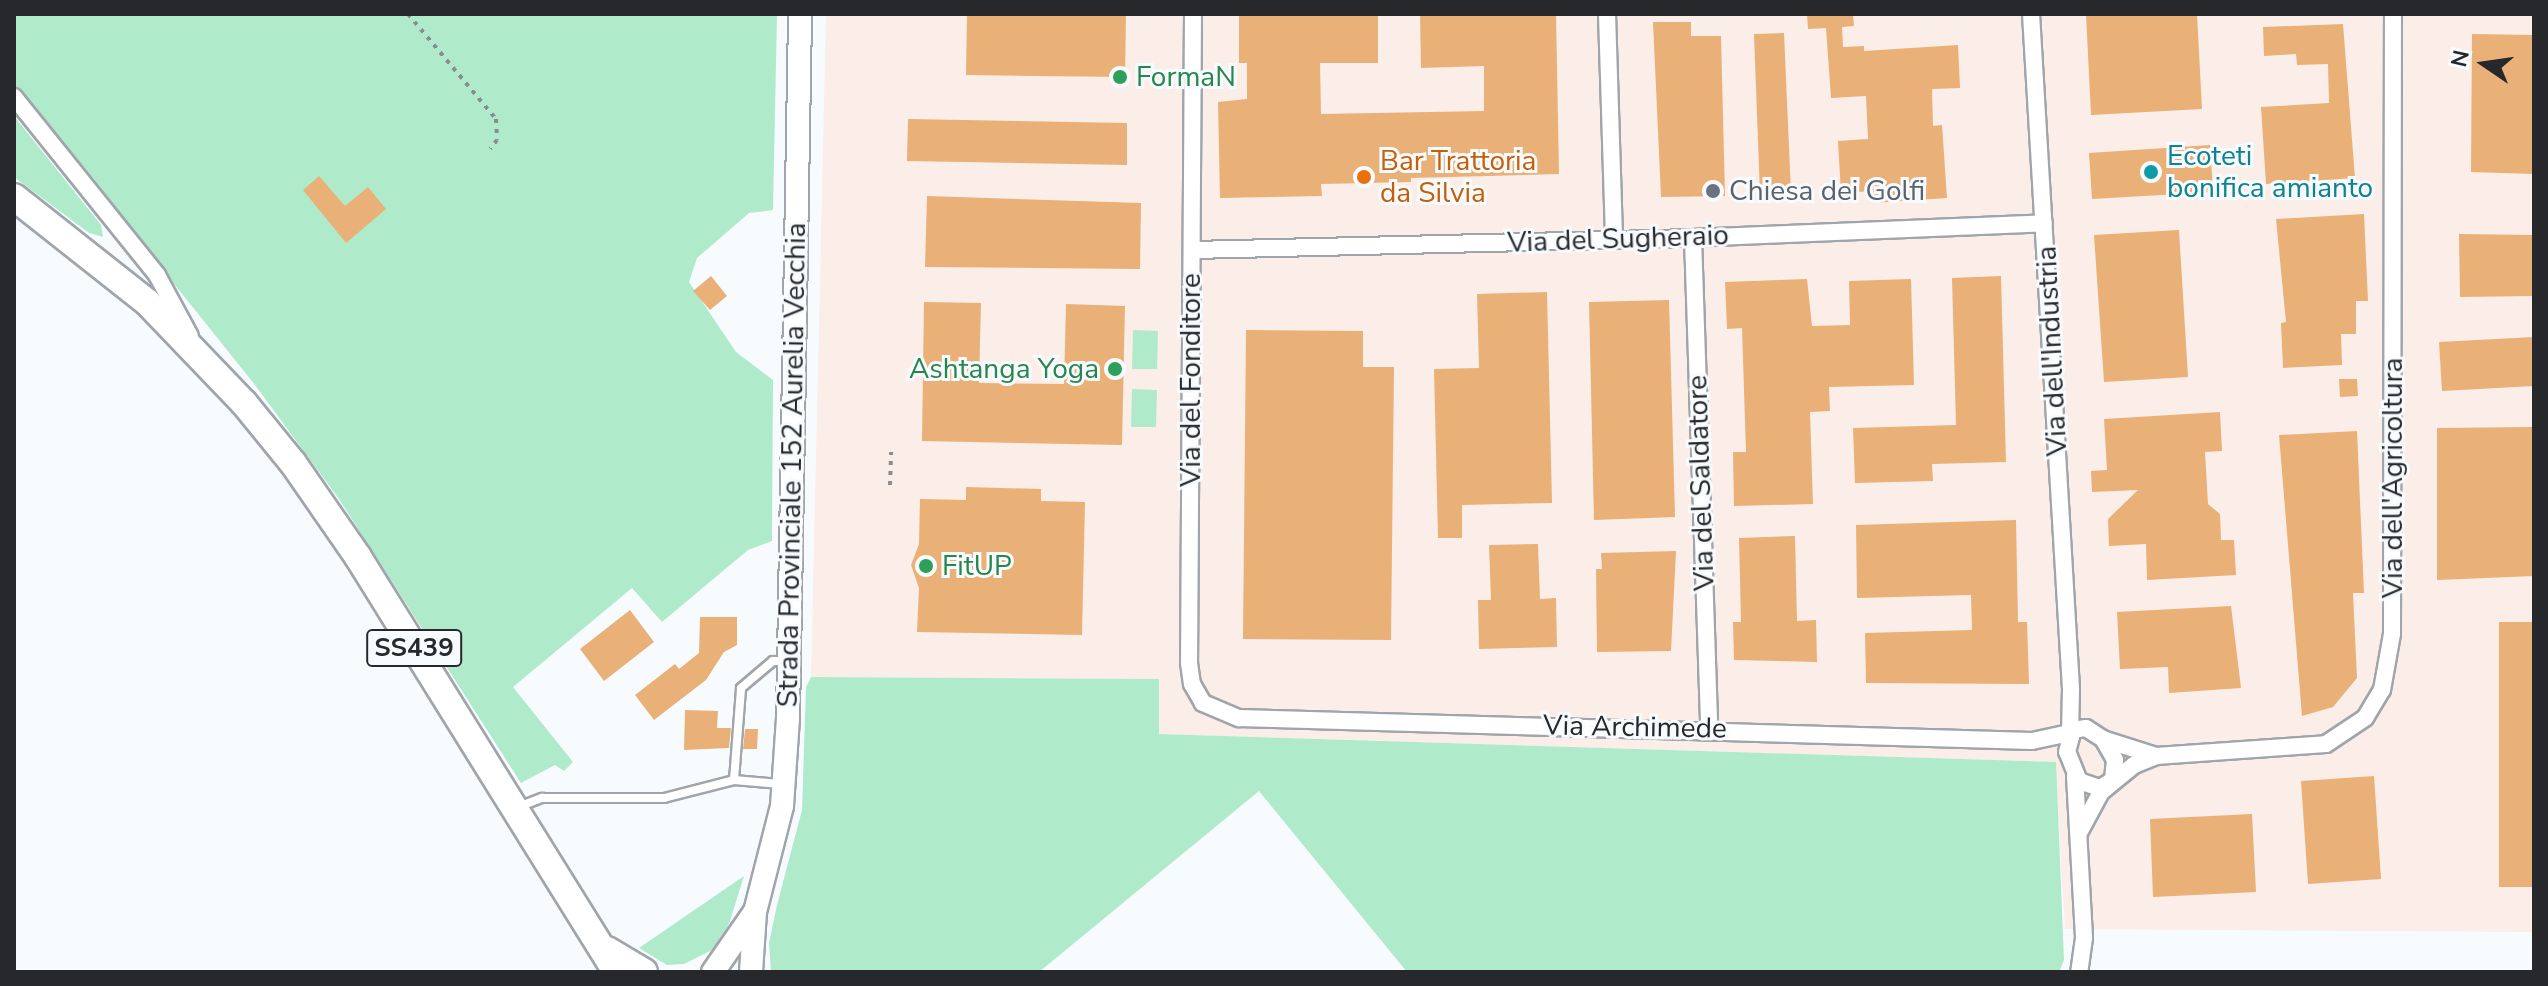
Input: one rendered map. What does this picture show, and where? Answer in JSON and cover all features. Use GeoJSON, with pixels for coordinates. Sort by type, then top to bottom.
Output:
{"type":"FeatureCollection","features":[{"type":"Feature","properties":{"kind":"main road","name":"Strada Provinciale 152 Aurelia Vecchia"},"geometry":{"type":"LineString","coordinates":[[751,972],[755,912],[785,784],[791,661],[800,14]]}},
{"type":"Feature","properties":{"kind":"main road","name":"SS439"},"geometry":{"type":"LineString","coordinates":[[14,197],[147,302],[203,358],[293,463],[611,961],[644,972]]}},
{"type":"Feature","properties":{"kind":"main road","name":"Strada Provinciale 152 Aurelia Vecchia"},"geometry":{"type":"LineString","coordinates":[[713,972],[755,912]]}},
{"type":"Feature","properties":{"kind":"street","name":"Via del Fonditore"},"geometry":{"type":"LineString","coordinates":[[1193,14],[1189,663],[1192,684],[1203,703],[1239,718]]}},
{"type":"Feature","properties":{"kind":"street"},"geometry":{"type":"LineString","coordinates":[[1607,14],[1614,240]]}},
{"type":"Feature","properties":{"kind":"street","name":"Via dell'Industria"},"geometry":{"type":"LineString","coordinates":[[2031,14],[2071,689],[2070,733]]}},
{"type":"Feature","properties":{"kind":"street","name":"Via dell'Agricoltura"},"geometry":{"type":"LineString","coordinates":[[2100,737],[2156,756],[2326,744],[2365,718],[2388,676],[2393,14]]}},
{"type":"Feature","properties":{"kind":"street"},"geometry":{"type":"LineString","coordinates":[[14,97],[157,275],[203,358]]}},
{"type":"Feature","properties":{"kind":"street","name":"Via del Sugheraio"},"geometry":{"type":"LineString","coordinates":[[1192,250],[1693,238],[2044,223]]}},
{"type":"Feature","properties":{"kind":"street","name":"Via del Saldatore"},"geometry":{"type":"LineString","coordinates":[[1693,238],[1709,728]]}},
{"type":"Feature","properties":{"kind":"street","name":"Via dell'Industria"},"geometry":{"type":"LineString","coordinates":[[2071,689],[2100,737]]}},
{"type":"Feature","properties":{"kind":"street","name":"Via Archimede"},"geometry":{"type":"LineString","coordinates":[[1239,718],[1709,728],[2032,741],[2070,733]]}},
{"type":"Feature","properties":{"kind":"street"},"geometry":{"type":"LineString","coordinates":[[2079,972],[2084,938],[2080,831],[2075,776],[2069,757],[2070,733],[2082,727],[2100,737],[2115,760],[2113,780],[2080,831]]}},
{"type":"Feature","properties":{"kind":"street","name":"Via Archimede"},"geometry":{"type":"LineString","coordinates":[[2032,741],[2069,757]]}},
{"type":"Feature","properties":{"kind":"street","name":"Via dell'Agricoltura"},"geometry":{"type":"LineString","coordinates":[[2113,780],[2156,756]]}},
{"type":"Feature","properties":{"kind":"street"},"geometry":{"type":"LineString","coordinates":[[2075,776],[2091,789],[2113,780]]}},
{"type":"Feature","properties":{"kind":"lane"},"geometry":{"type":"LineString","coordinates":[[734,780],[741,688],[773,661],[791,661]]}},
{"type":"Feature","properties":{"kind":"lane"},"geometry":{"type":"LineString","coordinates":[[515,809],[542,798],[664,798],[734,780],[785,784]]}},
{"type":"Feature","properties":{"kind":"path"},"geometry":{"type":"LineString","coordinates":[[408,14],[496,119],[497,140],[490,149]]}},
{"type":"Feature","properties":{"kind":"path"},"geometry":{"type":"LineString","coordinates":[[890,485],[891,452]]}},
{"type":"Feature","properties":{"kind":"shaded area"},"geometry":{"type":"Polygon","coordinates":[[[826,14],[2534,14],[2534,932],[2065,929],[2055,762],[1158,734],[1158,679],[811,677],[826,14]]]}},
{"type":"Feature","properties":{"kind":"green space"},"geometry":{"type":"Polygon","coordinates":[[[14,14],[777,14],[773,210],[749,213],[697,258],[689,282],[736,352],[773,380],[772,541],[748,550],[662,622],[632,588],[513,687],[573,762],[564,771],[555,765],[521,783],[339,499],[255,385],[14,84],[14,14]]]}},
{"type":"Feature","properties":{"kind":"green space"},"geometry":{"type":"Polygon","coordinates":[[[14,116],[101,225],[103,237],[89,233],[14,177],[14,116]]]}},
{"type":"Feature","properties":{"kind":"green space"},"geometry":{"type":"Polygon","coordinates":[[[1133,330],[1158,331],[1157,369],[1132,369],[1133,330]]]}},
{"type":"Feature","properties":{"kind":"green space"},"geometry":{"type":"Polygon","coordinates":[[[1132,389],[1157,390],[1156,427],[1131,427],[1132,389]]]}},
{"type":"Feature","properties":{"kind":"green space"},"geometry":{"type":"Polygon","coordinates":[[[811,677],[1159,679],[1159,734],[2056,762],[2064,960],[2059,972],[1407,972],[1259,791],[1039,972],[771,972],[769,943],[802,810],[806,687],[811,677]]]}},
{"type":"Feature","properties":{"kind":"green space"},"geometry":{"type":"Polygon","coordinates":[[[744,876],[729,924],[712,950],[684,964],[667,965],[639,948],[744,876]]]}},
{"type":"Feature","properties":{"kind":"building"},"geometry":{"type":"Polygon","coordinates":[[[967,14],[1126,14],[1125,77],[966,75],[967,14]]]}},
{"type":"Feature","properties":{"kind":"building"},"geometry":{"type":"Polygon","coordinates":[[[1239,14],[1378,14],[1378,63],[1320,63],[1321,114],[1484,111],[1484,66],[1421,68],[1420,14],[1556,14],[1559,174],[1321,184],[1322,196],[1220,198],[1218,102],[1247,99],[1247,63],[1239,63],[1239,14]]]}},
{"type":"Feature","properties":{"kind":"building"},"geometry":{"type":"Polygon","coordinates":[[[1807,14],[1853,14],[1854,26],[1842,27],[1843,47],[1864,46],[1864,51],[1958,45],[1960,88],[1932,89],[1933,126],[1942,125],[1947,198],[1873,203],[1873,191],[1841,193],[1838,141],[1868,139],[1866,96],[1831,98],[1826,28],[1808,29],[1807,14]]]}},
{"type":"Feature","properties":{"kind":"building"},"geometry":{"type":"Polygon","coordinates":[[[2086,14],[2197,14],[2202,109],[2091,115],[2086,14]]]}},
{"type":"Feature","properties":{"kind":"building"},"geometry":{"type":"Polygon","coordinates":[[[1653,22],[1691,22],[1691,36],[1721,36],[1725,196],[1661,197],[1653,22]]]}},
{"type":"Feature","properties":{"kind":"building"},"geometry":{"type":"Polygon","coordinates":[[[2343,24],[2355,178],[2266,184],[2261,107],[2329,103],[2328,64],[2297,65],[2296,54],[2264,56],[2263,27],[2343,24]]]}},
{"type":"Feature","properties":{"kind":"building"},"geometry":{"type":"Polygon","coordinates":[[[1784,33],[1791,193],[1760,195],[1754,34],[1784,33]]]}},
{"type":"Feature","properties":{"kind":"building"},"geometry":{"type":"Polygon","coordinates":[[[2472,34],[2534,35],[2534,174],[2471,172],[2472,34]]]}},
{"type":"Feature","properties":{"kind":"building"},"geometry":{"type":"Polygon","coordinates":[[[908,119],[1127,123],[1127,165],[907,161],[908,119]]]}},
{"type":"Feature","properties":{"kind":"building","name":"Ecoteti bonifica amianto"},"geometry":{"type":"Polygon","coordinates":[[[2210,145],[2213,192],[2092,199],[2089,153],[2210,145]]]}},
{"type":"Feature","properties":{"kind":"building"},"geometry":{"type":"Polygon","coordinates":[[[319,176],[345,206],[368,187],[386,209],[346,243],[303,190],[319,176]]]}},
{"type":"Feature","properties":{"kind":"building"},"geometry":{"type":"Polygon","coordinates":[[[927,196],[1141,203],[1140,269],[925,267],[927,196]]]}},
{"type":"Feature","properties":{"kind":"building"},"geometry":{"type":"Polygon","coordinates":[[[2364,214],[2368,301],[2356,301],[2356,334],[2341,334],[2342,365],[2283,368],[2281,323],[2286,322],[2276,219],[2364,214]]]}},
{"type":"Feature","properties":{"kind":"building"},"geometry":{"type":"Polygon","coordinates":[[[2179,230],[2188,377],[2104,382],[2094,235],[2179,230]]]}},
{"type":"Feature","properties":{"kind":"building"},"geometry":{"type":"Polygon","coordinates":[[[2459,234],[2534,235],[2534,296],[2460,297],[2459,234]]]}},
{"type":"Feature","properties":{"kind":"building"},"geometry":{"type":"Polygon","coordinates":[[[711,276],[727,296],[710,310],[693,291],[711,276]]]}},
{"type":"Feature","properties":{"kind":"building"},"geometry":{"type":"Polygon","coordinates":[[[2001,276],[2006,462],[1932,464],[1933,481],[1855,483],[1853,428],[1956,425],[1952,278],[2001,276]]]}},
{"type":"Feature","properties":{"kind":"building"},"geometry":{"type":"Polygon","coordinates":[[[1807,279],[1812,326],[1850,325],[1849,281],[1911,279],[1914,385],[1829,387],[1830,411],[1810,412],[1813,504],[1734,506],[1733,452],[1746,452],[1742,328],[1727,329],[1725,282],[1807,279]]]}},
{"type":"Feature","properties":{"kind":"building"},"geometry":{"type":"Polygon","coordinates":[[[1547,292],[1552,503],[1462,505],[1462,538],[1438,538],[1434,369],[1479,368],[1477,294],[1547,292]]]}},
{"type":"Feature","properties":{"kind":"building"},"geometry":{"type":"Polygon","coordinates":[[[1669,300],[1675,517],[1594,520],[1589,302],[1669,300]]]}},
{"type":"Feature","properties":{"kind":"building"},"geometry":{"type":"Polygon","coordinates":[[[924,302],[981,303],[979,383],[1064,384],[1066,304],[1125,306],[1122,445],[922,441],[924,302]]]}},
{"type":"Feature","properties":{"kind":"building"},"geometry":{"type":"Polygon","coordinates":[[[1246,330],[1363,331],[1363,367],[1394,367],[1391,640],[1243,639],[1246,330]]]}},
{"type":"Feature","properties":{"kind":"building"},"geometry":{"type":"Polygon","coordinates":[[[2534,337],[2534,386],[2442,391],[2439,342],[2534,337]]]}},
{"type":"Feature","properties":{"kind":"building"},"geometry":{"type":"Polygon","coordinates":[[[2339,379],[2357,379],[2358,396],[2340,397],[2339,379]]]}},
{"type":"Feature","properties":{"kind":"building"},"geometry":{"type":"Polygon","coordinates":[[[2220,412],[2222,451],[2205,452],[2208,504],[2220,514],[2221,540],[2234,540],[2236,575],[2147,580],[2146,544],[2109,546],[2108,519],[2138,490],[2092,492],[2091,471],[2107,470],[2104,419],[2220,412]]]}},
{"type":"Feature","properties":{"kind":"building"},"geometry":{"type":"Polygon","coordinates":[[[2534,427],[2534,576],[2437,580],[2437,428],[2534,427]]]}},
{"type":"Feature","properties":{"kind":"building"},"geometry":{"type":"Polygon","coordinates":[[[2357,431],[2364,593],[2353,593],[2357,678],[2333,707],[2302,716],[2279,435],[2357,431]]]}},
{"type":"Feature","properties":{"kind":"building"},"geometry":{"type":"Polygon","coordinates":[[[966,487],[1041,489],[1041,501],[1085,502],[1082,635],[917,632],[919,588],[911,565],[919,544],[920,499],[966,500],[966,487]]]}},
{"type":"Feature","properties":{"kind":"building"},"geometry":{"type":"Polygon","coordinates":[[[2016,520],[2018,622],[2027,622],[2029,684],[1866,683],[1865,633],[1972,630],[1971,595],[1857,598],[1856,525],[2016,520]]]}},
{"type":"Feature","properties":{"kind":"building"},"geometry":{"type":"Polygon","coordinates":[[[1795,536],[1797,621],[1816,620],[1817,662],[1734,660],[1733,622],[1741,622],[1739,538],[1795,536]]]}},
{"type":"Feature","properties":{"kind":"building"},"geometry":{"type":"Polygon","coordinates":[[[1538,544],[1540,599],[1556,598],[1557,647],[1479,649],[1478,600],[1491,600],[1489,545],[1538,544]]]}},
{"type":"Feature","properties":{"kind":"building"},"geometry":{"type":"Polygon","coordinates":[[[1676,551],[1671,651],[1597,652],[1596,569],[1602,569],[1601,553],[1676,551]]]}},
{"type":"Feature","properties":{"kind":"building"},"geometry":{"type":"Polygon","coordinates":[[[2231,606],[2241,688],[2169,693],[2168,667],[2120,669],[2117,612],[2231,606]]]}},
{"type":"Feature","properties":{"kind":"building"},"geometry":{"type":"Polygon","coordinates":[[[630,610],[654,642],[604,681],[580,649],[630,610]]]}},
{"type":"Feature","properties":{"kind":"building"},"geometry":{"type":"Polygon","coordinates":[[[700,617],[737,617],[737,645],[724,652],[706,680],[654,720],[635,695],[675,664],[679,669],[699,653],[700,617]]]}},
{"type":"Feature","properties":{"kind":"building"},"geometry":{"type":"Polygon","coordinates":[[[2499,622],[2534,622],[2534,887],[2499,887],[2499,622]]]}},
{"type":"Feature","properties":{"kind":"building"},"geometry":{"type":"Polygon","coordinates":[[[685,710],[718,711],[717,728],[731,728],[729,748],[684,750],[685,710]]]}},
{"type":"Feature","properties":{"kind":"building"},"geometry":{"type":"Polygon","coordinates":[[[745,729],[758,729],[757,749],[743,749],[745,729]]]}},
{"type":"Feature","properties":{"kind":"building"},"geometry":{"type":"Polygon","coordinates":[[[2374,776],[2381,879],[2308,884],[2301,781],[2374,776]]]}},
{"type":"Feature","properties":{"kind":"building"},"geometry":{"type":"Polygon","coordinates":[[[2252,814],[2256,892],[2153,897],[2150,819],[2252,814]]]}},
{"type":"Feature","properties":{"kind":"place","name":"FormaN"},"geometry":{"type":"Point","coordinates":[1120,77]}},
{"type":"Feature","properties":{"kind":"place","name":"Ecoteti bonifica amianto"},"geometry":{"type":"Point","coordinates":[2151,172]}},
{"type":"Feature","properties":{"kind":"place","name":"Bar Trattoria da Silvia"},"geometry":{"type":"Point","coordinates":[1364,177]}},
{"type":"Feature","properties":{"kind":"place","name":"Chiesa dei Golfi"},"geometry":{"type":"Point","coordinates":[1713,191]}},
{"type":"Feature","properties":{"kind":"place","name":"Ashtanga Yoga"},"geometry":{"type":"Point","coordinates":[1115,369]}},
{"type":"Feature","properties":{"kind":"place","name":"FitUP"},"geometry":{"type":"Point","coordinates":[926,566]}}]}
